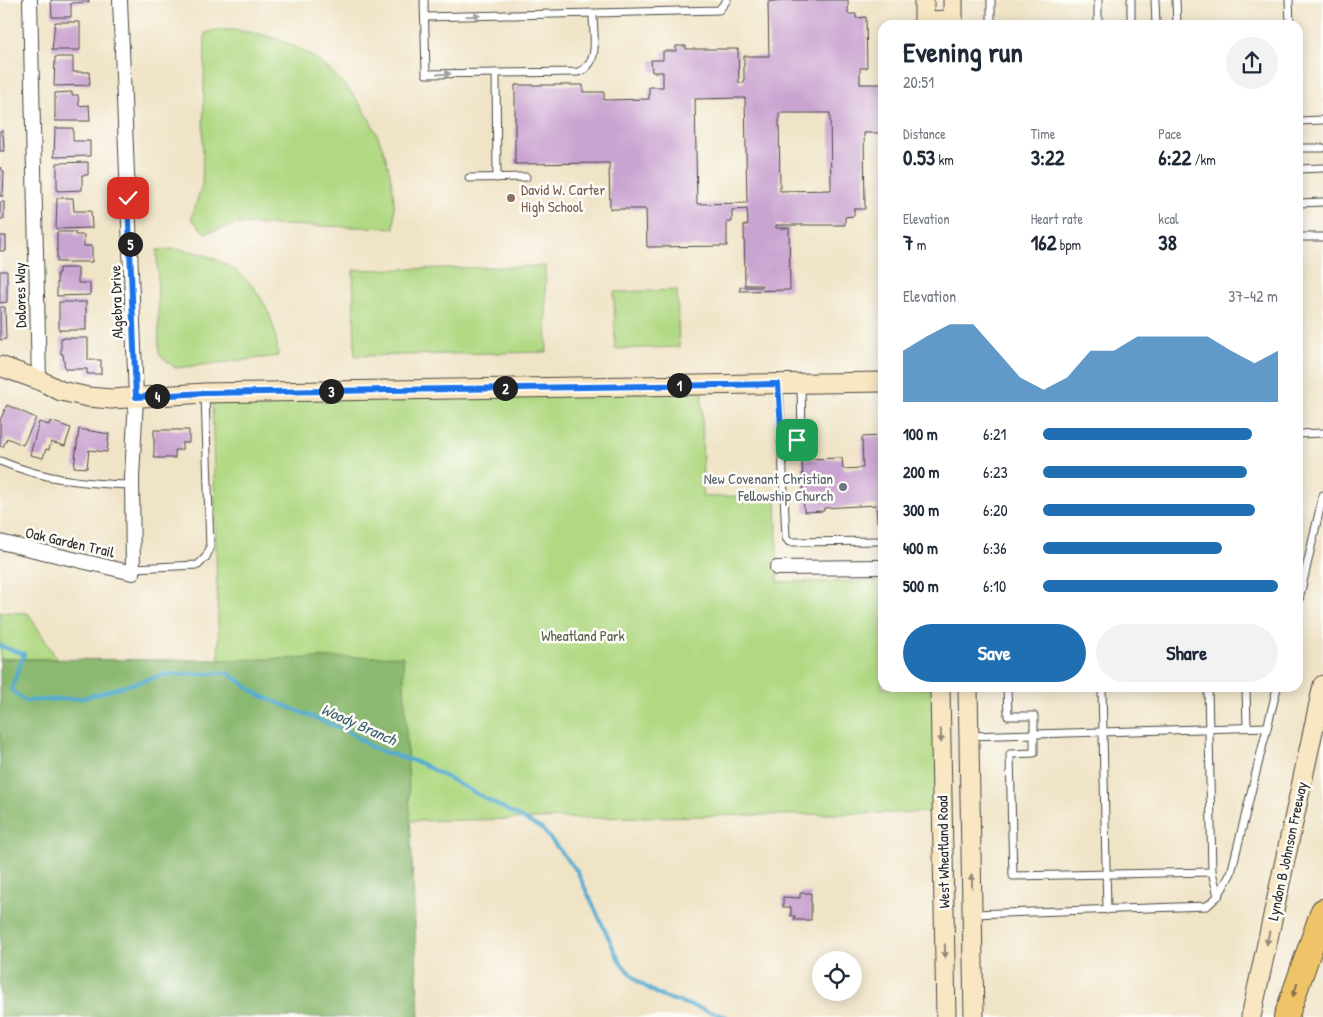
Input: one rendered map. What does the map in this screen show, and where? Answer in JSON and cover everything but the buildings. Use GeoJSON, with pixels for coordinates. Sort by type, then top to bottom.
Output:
{"type":"FeatureCollection","features":[{"type":"Feature","properties":{"kind":"highway"},"geometry":{"type":"LineString","coordinates":[[1286,1017],[1323,911]]}},
{"type":"Feature","properties":{"kind":"main road"},"geometry":{"type":"LineString","coordinates":[[922,20],[924,0]]}},
{"type":"Feature","properties":{"kind":"main road"},"geometry":{"type":"LineString","coordinates":[[953,0],[953,20]]}},
{"type":"Feature","properties":{"kind":"main road"},"geometry":{"type":"LineString","coordinates":[[0,366],[39,380],[61,391],[88,397],[136,397],[205,393],[878,382]]}},
{"type":"Feature","properties":{"kind":"main road","name":"Lyndon B Johnson Freeway"},"geometry":{"type":"LineString","coordinates":[[1251,1017],[1323,685]]}},
{"type":"Feature","properties":{"kind":"main road","name":"West Wheatland Road"},"geometry":{"type":"LineString","coordinates":[[940,692],[946,1017]]}},
{"type":"Feature","properties":{"kind":"main road","name":"West Wheatland Road"},"geometry":{"type":"LineString","coordinates":[[968,692],[974,1017]]}},
{"type":"Feature","properties":{"kind":"main road"},"geometry":{"type":"LineString","coordinates":[[944,914],[972,914]]}},
{"type":"Feature","properties":{"kind":"street","name":"Dolores Way"},"geometry":{"type":"LineString","coordinates":[[30,0],[39,380]]}},
{"type":"Feature","properties":{"kind":"street","name":"Algebra Drive"},"geometry":{"type":"LineString","coordinates":[[120,0],[136,397],[132,485],[133,571]]}},
{"type":"Feature","properties":{"kind":"street","name":"Oak Garden Trail"},"geometry":{"type":"LineString","coordinates":[[0,542],[133,571]]}},
{"type":"Feature","properties":{"kind":"street"},"geometry":{"type":"LineString","coordinates":[[777,568],[878,567]]}},
{"type":"Feature","properties":{"kind":"lane"},"geometry":{"type":"LineString","coordinates":[[424,0],[426,74],[578,72],[585,70],[591,66],[594,58],[593,14]]}},
{"type":"Feature","properties":{"kind":"lane"},"geometry":{"type":"LineString","coordinates":[[425,17],[719,10],[727,0]]}},
{"type":"Feature","properties":{"kind":"lane"},"geometry":{"type":"LineString","coordinates":[[991,0],[991,20]]}},
{"type":"Feature","properties":{"kind":"lane"},"geometry":{"type":"LineString","coordinates":[[1098,0],[1098,20]]}},
{"type":"Feature","properties":{"kind":"lane"},"geometry":{"type":"LineString","coordinates":[[1131,0],[1131,20]]}},
{"type":"Feature","properties":{"kind":"lane"},"geometry":{"type":"LineString","coordinates":[[1156,0],[1156,20]]}},
{"type":"Feature","properties":{"kind":"lane"},"geometry":{"type":"LineString","coordinates":[[1176,0],[1177,20]]}},
{"type":"Feature","properties":{"kind":"lane"},"geometry":{"type":"LineString","coordinates":[[1289,0],[1290,20]]}},
{"type":"Feature","properties":{"kind":"lane"},"geometry":{"type":"LineString","coordinates":[[496,73],[497,178]]}},
{"type":"Feature","properties":{"kind":"lane"},"geometry":{"type":"LineString","coordinates":[[1303,121],[1323,120]]}},
{"type":"Feature","properties":{"kind":"lane"},"geometry":{"type":"LineString","coordinates":[[1303,148],[1323,148]]}},
{"type":"Feature","properties":{"kind":"lane"},"geometry":{"type":"LineString","coordinates":[[1303,169],[1323,168]]}},
{"type":"Feature","properties":{"kind":"lane"},"geometry":{"type":"LineString","coordinates":[[469,178],[526,177]]}},
{"type":"Feature","properties":{"kind":"lane"},"geometry":{"type":"LineString","coordinates":[[1303,203],[1323,202]]}},
{"type":"Feature","properties":{"kind":"lane"},"geometry":{"type":"LineString","coordinates":[[1303,238],[1323,237]]}},
{"type":"Feature","properties":{"kind":"lane"},"geometry":{"type":"LineString","coordinates":[[782,442],[797,440],[802,437],[801,383]]}},
{"type":"Feature","properties":{"kind":"lane"},"geometry":{"type":"LineString","coordinates":[[778,384],[786,538],[789,542],[878,541]]}},
{"type":"Feature","properties":{"kind":"lane"},"geometry":{"type":"LineString","coordinates":[[133,571],[198,566],[206,557],[210,548],[205,393]]}},
{"type":"Feature","properties":{"kind":"lane"},"geometry":{"type":"LineString","coordinates":[[1303,434],[1323,433]]}},
{"type":"Feature","properties":{"kind":"lane"},"geometry":{"type":"LineString","coordinates":[[0,461],[37,475],[68,481],[132,485]]}},
{"type":"Feature","properties":{"kind":"lane"},"geometry":{"type":"LineString","coordinates":[[1303,570],[1323,495]]}},
{"type":"Feature","properties":{"kind":"lane"},"geometry":{"type":"LineString","coordinates":[[1007,692],[1008,716],[1034,716],[1034,753],[1010,754],[1013,876],[1212,872]]}},
{"type":"Feature","properties":{"kind":"lane"},"geometry":{"type":"LineString","coordinates":[[1102,692],[1107,910]]}},
{"type":"Feature","properties":{"kind":"lane"},"geometry":{"type":"LineString","coordinates":[[1208,692],[1212,872],[1218,896]]}},
{"type":"Feature","properties":{"kind":"lane"},"geometry":{"type":"LineString","coordinates":[[1246,692],[1247,727]]}},
{"type":"Feature","properties":{"kind":"lane"},"geometry":{"type":"LineString","coordinates":[[972,914],[1207,906],[1218,896],[1231,873],[1276,692]]}},
{"type":"Feature","properties":{"kind":"lane"},"geometry":{"type":"LineString","coordinates":[[970,736],[1267,727]]}},
{"type":"Feature","properties":{"kind":"green space"},"geometry":{"type":"Polygon","coordinates":[[[217,30],[256,33],[291,45],[322,64],[349,89],[370,119],[384,153],[393,190],[394,228],[237,224],[205,233],[191,219],[202,185],[205,33],[217,30]]]}},
{"type":"Feature","properties":{"kind":"green space"},"geometry":{"type":"Polygon","coordinates":[[[173,249],[195,252],[215,259],[233,269],[248,281],[260,296],[269,314],[275,334],[278,356],[175,368],[159,354],[157,250],[173,249]]]}},
{"type":"Feature","properties":{"kind":"green space"},"geometry":{"type":"Polygon","coordinates":[[[545,266],[547,352],[355,356],[353,270],[545,266]]]}},
{"type":"Feature","properties":{"kind":"green space"},"geometry":{"type":"Polygon","coordinates":[[[677,290],[679,347],[615,349],[614,292],[677,290]]]}},
{"type":"Feature","properties":{"kind":"green space","name":"Wheatland Park"},"geometry":{"type":"Polygon","coordinates":[[[702,391],[703,497],[776,495],[778,582],[878,581],[878,692],[946,692],[949,812],[407,821],[219,661],[212,400],[702,391]]]}},
{"type":"Feature","properties":{"kind":"green space"},"geometry":{"type":"Polygon","coordinates":[[[0,612],[28,613],[57,659],[0,659],[0,612]]]}},
{"type":"Feature","properties":{"kind":"green space"},"geometry":{"type":"Polygon","coordinates":[[[403,656],[419,1017],[0,1017],[0,659],[222,660],[403,656]]]}},
{"type":"Feature","properties":{"kind":"waterway","name":"Woody Branch"},"geometry":{"type":"LineString","coordinates":[[0,646],[24,654],[11,690],[25,701],[83,698],[163,675],[228,673],[259,695],[349,732],[375,749],[420,763],[542,829],[577,871],[620,962],[638,982],[661,996],[727,1017]]}},
{"type":"Feature","properties":{"kind":"place","name":"David W. Carter High School"},"geometry":{"type":"Point","coordinates":[511,198]}},
{"type":"Feature","properties":{"kind":"place","name":"New Covenant Christian Fellowship Church"},"geometry":{"type":"Point","coordinates":[843,487]}},
{"type":"Feature","properties":{"kind":"route"},"geometry":{"type":"LineString","coordinates":[[128,198],[136,397],[205,393],[778,384],[782,442],[797,440]]}}]}
